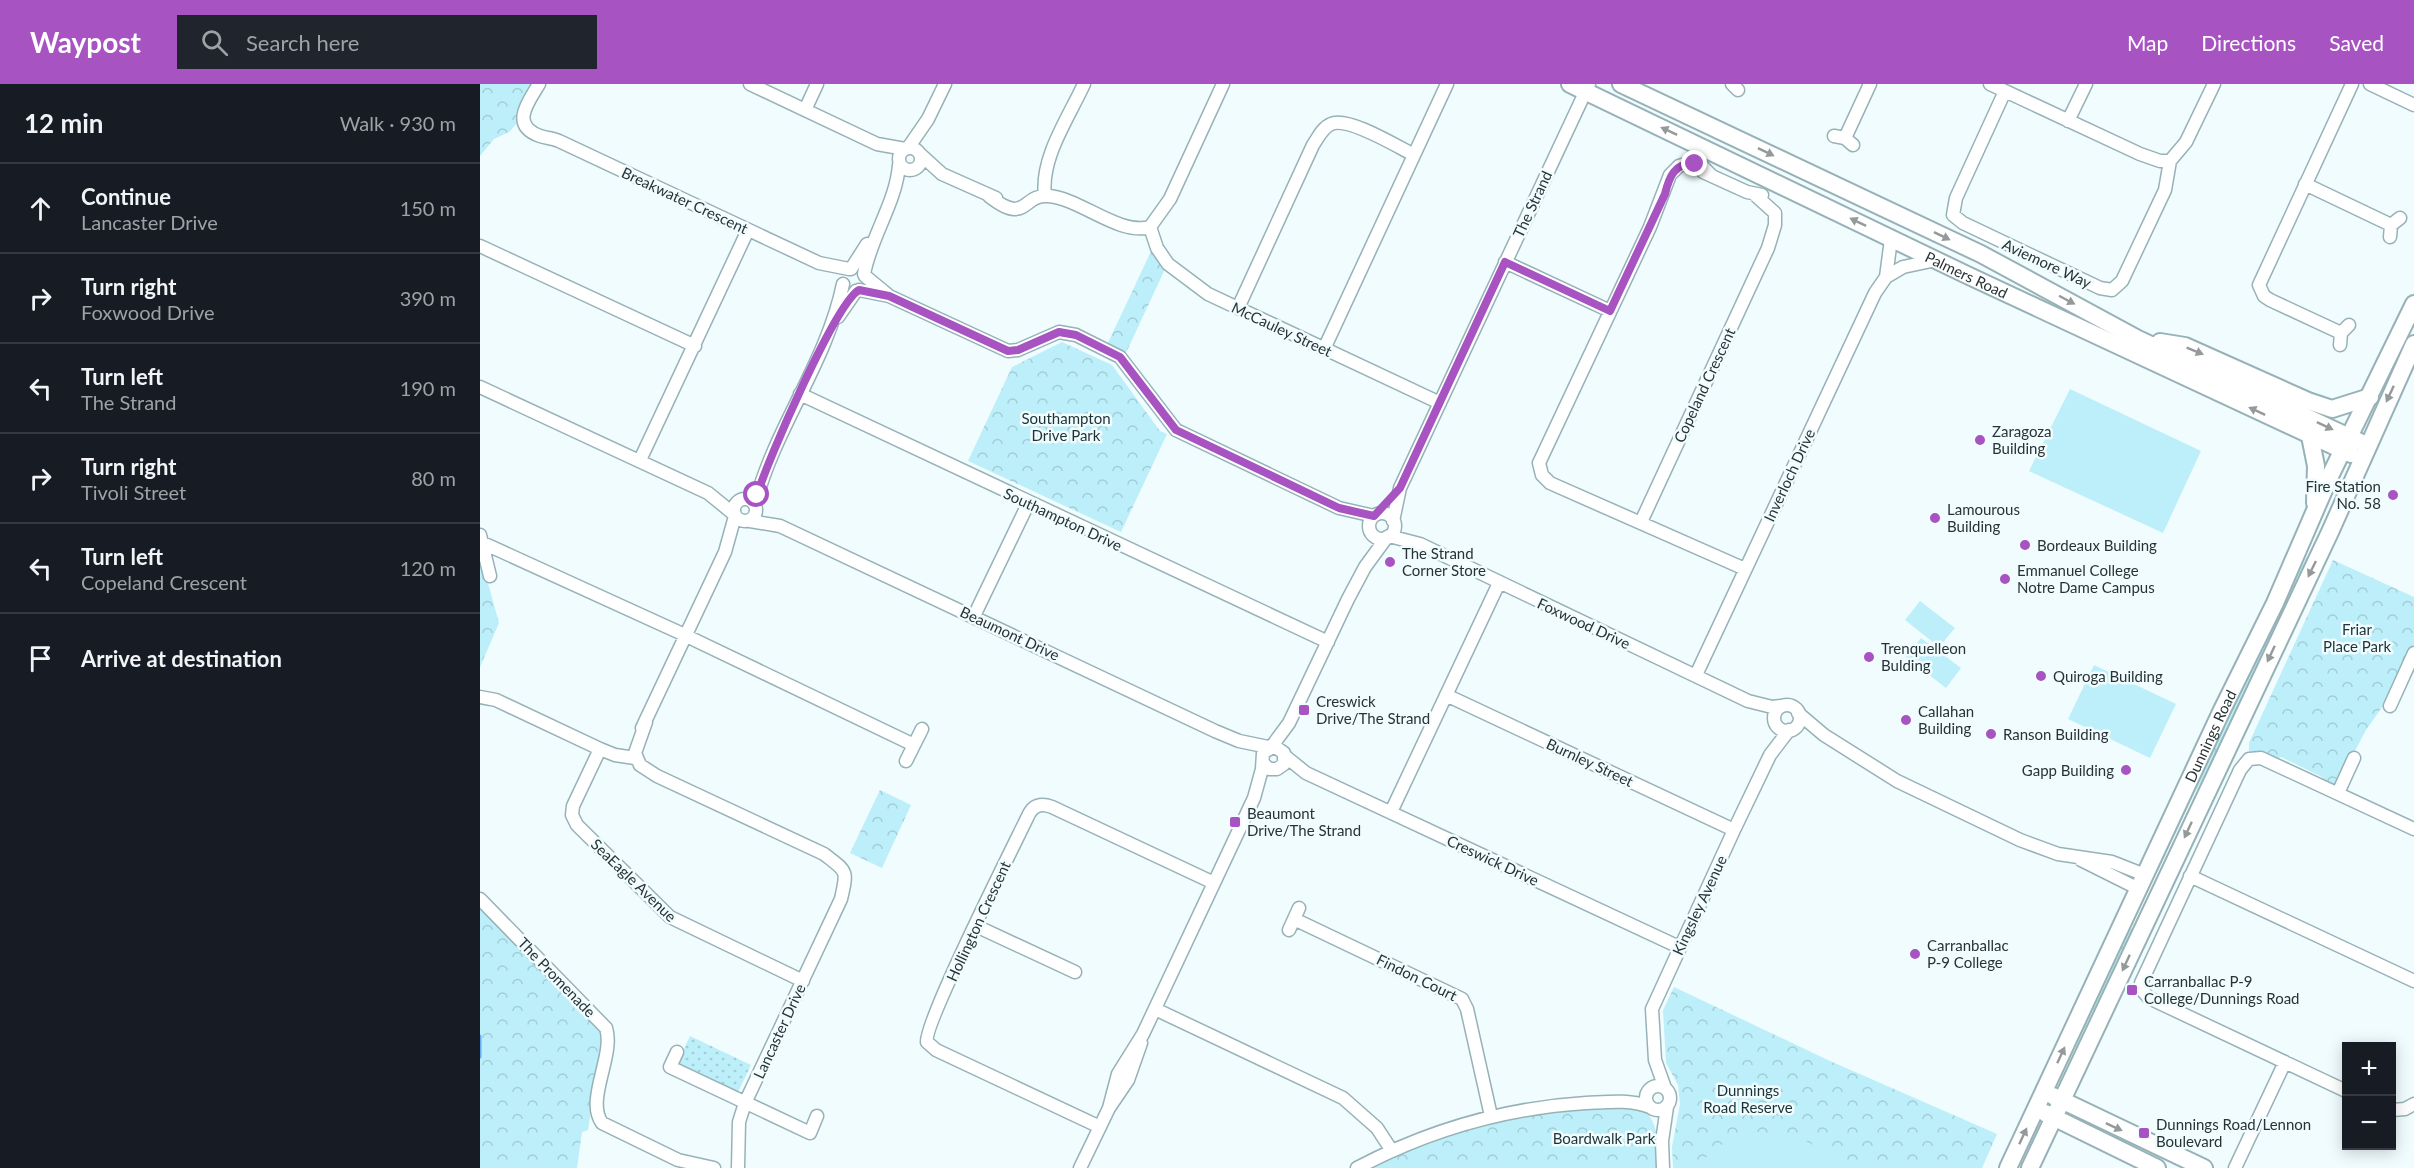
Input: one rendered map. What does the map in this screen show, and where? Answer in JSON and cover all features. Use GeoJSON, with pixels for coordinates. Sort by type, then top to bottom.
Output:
{"type":"FeatureCollection","features":[{"type":"Feature","properties":{"kind":"main road","name":"Palmers Road"},"geometry":{"type":"LineString","coordinates":[[1570,84],[1588,88],[1891,239],[2310,436],[2346,444]]}},
{"type":"Feature","properties":{"kind":"main road","name":"Palmers Road"},"geometry":{"type":"LineString","coordinates":[[1621,84],[1981,254],[2138,339],[2366,453]]}},
{"type":"Feature","properties":{"kind":"main road","name":"Dunnings Road"},"geometry":{"type":"LineString","coordinates":[[2008,1168],[2346,444],[2414,304]]}},
{"type":"Feature","properties":{"kind":"main road"},"geometry":{"type":"LineString","coordinates":[[2138,339],[2185,346],[2308,401],[2332,409],[2370,397]]}},
{"type":"Feature","properties":{"kind":"main road","name":"Dunnings Road"},"geometry":{"type":"LineString","coordinates":[[2031,1168],[2330,532],[2414,344]]}},
{"type":"Feature","properties":{"kind":"main road"},"geometry":{"type":"LineString","coordinates":[[2310,436],[2316,466],[2315,511]]}},
{"type":"Feature","properties":{"kind":"main road"},"geometry":{"type":"LineString","coordinates":[[2292,563],[2303,556],[2318,532],[2330,532]]}},
{"type":"Feature","properties":{"kind":"main road"},"geometry":{"type":"LineString","coordinates":[[2142,882],[2159,892]]}},
{"type":"Feature","properties":{"kind":"main road"},"geometry":{"type":"LineString","coordinates":[[2044,1092],[2204,1168]]}},
{"type":"Feature","properties":{"kind":"main road"},"geometry":{"type":"LineString","coordinates":[[2036,1108],[2157,1168]]}},
{"type":"Feature","properties":{"kind":"street"},"geometry":{"type":"LineString","coordinates":[[750,84],[877,144],[905,167],[942,174]]}},
{"type":"Feature","properties":{"kind":"street"},"geometry":{"type":"LineString","coordinates":[[805,110],[817,84]]}},
{"type":"Feature","properties":{"kind":"street"},"geometry":{"type":"LineString","coordinates":[[913,151],[945,84]]}},
{"type":"Feature","properties":{"kind":"street"},"geometry":{"type":"LineString","coordinates":[[1045,192],[1048,163],[1084,84]]}},
{"type":"Feature","properties":{"kind":"street"},"geometry":{"type":"LineString","coordinates":[[877,144],[913,151],[942,174],[989,196],[1004,207],[1014,209],[1045,192],[1075,203],[1136,234],[1151,230],[1163,223],[1170,199],[1224,84]]}},
{"type":"Feature","properties":{"kind":"street"},"geometry":{"type":"LineString","coordinates":[[1324,349],[1447,84]]}},
{"type":"Feature","properties":{"kind":"street"},"geometry":{"type":"LineString","coordinates":[[1442,97],[1453,84]]}},
{"type":"Feature","properties":{"kind":"street"},"geometry":{"type":"LineString","coordinates":[[1844,140],[1870,84]]}},
{"type":"Feature","properties":{"kind":"street"},"geometry":{"type":"LineString","coordinates":[[1990,84],[2140,154],[2157,165],[2170,164]]}},
{"type":"Feature","properties":{"kind":"street"},"geometry":{"type":"LineString","coordinates":[[2068,121],[2086,84]]}},
{"type":"Feature","properties":{"kind":"street","name":"Aviemore Way"},"geometry":{"type":"LineString","coordinates":[[2005,91],[1956,198],[1953,215],[1963,223],[2100,288],[2112,290],[2122,281],[2165,190],[2170,164],[2186,142],[2214,84]]}},
{"type":"Feature","properties":{"kind":"street"},"geometry":{"type":"LineString","coordinates":[[2343,334],[2270,300],[2261,292],[2259,285],[2352,84]]}},
{"type":"Feature","properties":{"kind":"street"},"geometry":{"type":"LineString","coordinates":[[2370,84],[2414,105]]}},
{"type":"Feature","properties":{"kind":"street","name":"Breakwater Crescent"},"geometry":{"type":"LineString","coordinates":[[537,88],[529,121],[551,138],[819,263],[850,269]]}},
{"type":"Feature","properties":{"kind":"street","name":"The Strand"},"geometry":{"type":"LineString","coordinates":[[1394,522],[1400,488],[1588,88]]}},
{"type":"Feature","properties":{"kind":"street"},"geometry":{"type":"LineString","coordinates":[[1238,308],[1313,146],[1317,128],[1326,118],[1346,117],[1359,128],[1414,155]]}},
{"type":"Feature","properties":{"kind":"street"},"geometry":{"type":"LineString","coordinates":[[905,167],[921,163],[913,151]]}},
{"type":"Feature","properties":{"kind":"street"},"geometry":{"type":"LineString","coordinates":[[725,552],[756,513],[755,504],[765,467],[834,322],[864,284],[864,275],[874,236],[905,167],[900,153],[913,151]]}},
{"type":"Feature","properties":{"kind":"street","name":"Copeland Crescent"},"geometry":{"type":"LineString","coordinates":[[1690,170],[1711,175],[1754,194],[1775,213],[1775,225],[1768,248],[1641,522],[1545,480],[1540,458],[1548,446],[1610,311],[1665,194],[1681,173],[1690,170]]}},
{"type":"Feature","properties":{"kind":"street"},"geometry":{"type":"LineString","coordinates":[[2305,184],[2393,227]]}},
{"type":"Feature","properties":{"kind":"street"},"geometry":{"type":"LineString","coordinates":[[640,460],[748,230]]}},
{"type":"Feature","properties":{"kind":"street","name":"McCauley Street"},"geometry":{"type":"LineString","coordinates":[[1151,230],[1164,259],[1173,269],[1208,294],[1440,403]]}},
{"type":"Feature","properties":{"kind":"street"},"geometry":{"type":"LineString","coordinates":[[834,322],[843,275],[874,236]]}},
{"type":"Feature","properties":{"kind":"street","name":"Inverloch Drive"},"geometry":{"type":"LineString","coordinates":[[1696,675],[1875,293],[1886,277],[1891,239]]}},
{"type":"Feature","properties":{"kind":"street"},"geometry":{"type":"LineString","coordinates":[[480,246],[695,346]]}},
{"type":"Feature","properties":{"kind":"street"},"geometry":{"type":"LineString","coordinates":[[1886,277],[1903,267],[1936,260]]}},
{"type":"Feature","properties":{"kind":"street"},"geometry":{"type":"LineString","coordinates":[[1505,262],[1610,311]]}},
{"type":"Feature","properties":{"kind":"street","name":"Breakwater Crescent"},"geometry":{"type":"LineString","coordinates":[[819,263],[843,283]]}},
{"type":"Feature","properties":{"kind":"street"},"geometry":{"type":"LineString","coordinates":[[850,269],[858,269],[889,296]]}},
{"type":"Feature","properties":{"kind":"street"},"geometry":{"type":"LineString","coordinates":[[843,283],[849,290],[889,296],[1008,351],[1018,350],[1059,332],[1076,335],[1120,357],[1176,430],[1339,508],[1379,539],[1388,537]]}},
{"type":"Feature","properties":{"kind":"street"},"geometry":{"type":"LineString","coordinates":[[480,387],[708,493],[742,521],[780,526]]}},
{"type":"Feature","properties":{"kind":"street","name":"Southampton Drive"},"geometry":{"type":"LineString","coordinates":[[800,394],[1028,504],[1328,642]]}},
{"type":"Feature","properties":{"kind":"street"},"geometry":{"type":"LineString","coordinates":[[480,697],[496,700],[600,749],[631,757],[725,552],[735,516],[735,505],[765,467]]}},
{"type":"Feature","properties":{"kind":"street","name":"The Strand"},"geometry":{"type":"LineString","coordinates":[[1375,515],[1400,488]]}},
{"type":"Feature","properties":{"kind":"street"},"geometry":{"type":"LineString","coordinates":[[708,493],[749,499],[780,526]]}},
{"type":"Feature","properties":{"kind":"street"},"geometry":{"type":"LineString","coordinates":[[974,616],[1028,504]]}},
{"type":"Feature","properties":{"kind":"street"},"geometry":{"type":"LineString","coordinates":[[1254,798],[1263,753],[1289,723],[1365,567],[1394,530],[1394,522],[1387,515],[1339,508]]}},
{"type":"Feature","properties":{"kind":"street"},"geometry":{"type":"LineString","coordinates":[[1365,567],[1370,521],[1375,515]]}},
{"type":"Feature","properties":{"kind":"street","name":"Foxwood Drive"},"geometry":{"type":"LineString","coordinates":[[1394,522],[1420,544]]}},
{"type":"Feature","properties":{"kind":"street"},"geometry":{"type":"LineString","coordinates":[[1641,522],[1745,569]]}},
{"type":"Feature","properties":{"kind":"street","name":"Beaumont Drive"},"geometry":{"type":"LineString","coordinates":[[780,526],[1239,741],[1270,747]]}},
{"type":"Feature","properties":{"kind":"street","name":"Foxwood Drive"},"geometry":{"type":"LineString","coordinates":[[1388,537],[1420,544],[1748,701],[1772,707],[1790,705],[1824,735],[1897,781],[2030,844],[2078,858],[2142,882]]}},
{"type":"Feature","properties":{"kind":"street"},"geometry":{"type":"LineString","coordinates":[[481,539],[490,576]]}},
{"type":"Feature","properties":{"kind":"street"},"geometry":{"type":"LineString","coordinates":[[481,539],[914,744]]}},
{"type":"Feature","properties":{"kind":"street"},"geometry":{"type":"LineString","coordinates":[[1391,812],[1499,583]]}},
{"type":"Feature","properties":{"kind":"street"},"geometry":{"type":"LineString","coordinates":[[2390,706],[2414,653]]}},
{"type":"Feature","properties":{"kind":"street","name":"Burnley Street"},"geometry":{"type":"LineString","coordinates":[[1446,695],[1734,830]]}},
{"type":"Feature","properties":{"kind":"street","name":"Foxwood Drive"},"geometry":{"type":"LineString","coordinates":[[1748,701],[1783,730],[1824,735]]}},
{"type":"Feature","properties":{"kind":"street"},"geometry":{"type":"LineString","coordinates":[[1775,723],[1775,713],[1781,706]]}},
{"type":"Feature","properties":{"kind":"street"},"geometry":{"type":"LineString","coordinates":[[1790,730],[1798,723],[1798,713]]}},
{"type":"Feature","properties":{"kind":"street"},"geometry":{"type":"LineString","coordinates":[[1080,1168],[1109,1108],[1118,1074],[1143,1034],[1254,798],[1282,761],[1289,723]]}},
{"type":"Feature","properties":{"kind":"street","name":"Kingsley Avenue"},"geometry":{"type":"LineString","coordinates":[[1770,755],[1775,723]]}},
{"type":"Feature","properties":{"kind":"street"},"geometry":{"type":"LineString","coordinates":[[906,761],[922,729]]}},
{"type":"Feature","properties":{"kind":"street","name":"Kingsley Avenue"},"geometry":{"type":"LineString","coordinates":[[1648,1092],[1655,1060],[1652,1010],[1679,947],[1770,755],[1790,730]]}},
{"type":"Feature","properties":{"kind":"street","name":"Beaumont Drive"},"geometry":{"type":"LineString","coordinates":[[1239,741],[1262,762]]}},
{"type":"Feature","properties":{"kind":"street"},"geometry":{"type":"LineString","coordinates":[[1270,747],[1279,747],[1282,761]]}},
{"type":"Feature","properties":{"kind":"street","name":"SeaEagle Avenue"},"geometry":{"type":"LineString","coordinates":[[600,749],[573,807],[572,815],[577,825],[670,917],[803,981]]}},
{"type":"Feature","properties":{"kind":"street","name":"Lancaster Drive"},"geometry":{"type":"LineString","coordinates":[[631,757],[657,776],[824,854],[845,870],[846,880],[841,899],[745,1103],[739,1122],[738,1168]]}},
{"type":"Feature","properties":{"kind":"street"},"geometry":{"type":"LineString","coordinates":[[2342,1089],[2149,998],[2143,992],[2142,978],[2246,761],[2252,758],[2266,760],[2414,829]]}},
{"type":"Feature","properties":{"kind":"street"},"geometry":{"type":"LineString","coordinates":[[2338,793],[2354,758]]}},
{"type":"Feature","properties":{"kind":"street"},"geometry":{"type":"LineString","coordinates":[[1262,762],[1269,769],[1282,761]]}},
{"type":"Feature","properties":{"kind":"street","name":"Creswick Drive"},"geometry":{"type":"LineString","coordinates":[[1282,761],[1679,947]]}},
{"type":"Feature","properties":{"kind":"street","name":"Hollington Crescent"},"geometry":{"type":"LineString","coordinates":[[1100,1127],[936,1050],[927,1042],[926,1037],[931,1023],[976,926],[1028,816],[1033,808],[1040,805],[1052,807],[1214,883]]}},
{"type":"Feature","properties":{"kind":"street"},"geometry":{"type":"LineString","coordinates":[[2190,876],[2414,981]]}},
{"type":"Feature","properties":{"kind":"street","name":"The Promenade"},"geometry":{"type":"LineString","coordinates":[[480,899],[606,1028],[607,1040],[596,1108],[602,1123],[678,1160],[714,1168]]}},
{"type":"Feature","properties":{"kind":"street","name":"Findon Court"},"geometry":{"type":"LineString","coordinates":[[1294,919],[1462,999],[1467,1009],[1491,1116]]}},
{"type":"Feature","properties":{"kind":"street"},"geometry":{"type":"LineString","coordinates":[[976,926],[1075,972]]}},
{"type":"Feature","properties":{"kind":"street"},"geometry":{"type":"LineString","coordinates":[[1155,1009],[1343,1098],[1377,1128],[1392,1151]]}},
{"type":"Feature","properties":{"kind":"street"},"geometry":{"type":"LineString","coordinates":[[677,1052],[670,1067],[810,1133],[817,1116]]}},
{"type":"Feature","properties":{"kind":"street","name":"Kingsley Avenue"},"geometry":{"type":"LineString","coordinates":[[1655,1060],[1665,1088]]}},
{"type":"Feature","properties":{"kind":"street"},"geometry":{"type":"LineString","coordinates":[[2235,1168],[2285,1062]]}},
{"type":"Feature","properties":{"kind":"street"},"geometry":{"type":"LineString","coordinates":[[1627,1101],[1659,1086],[1665,1088],[1671,1098],[1667,1107],[1662,1142],[1663,1168]]}},
{"type":"Feature","properties":{"kind":"street"},"geometry":{"type":"LineString","coordinates":[[1648,1092],[1646,1100],[1651,1107],[1662,1142]]}},
{"type":"Feature","properties":{"kind":"street"},"geometry":{"type":"LineString","coordinates":[[1357,1168],[1438,1132],[1491,1116],[1552,1106],[1627,1101],[1658,1110],[1667,1107]]}},
{"type":"Feature","properties":{"kind":"street"},"geometry":{"type":"LineString","coordinates":[[2396,1109],[2414,1104]]}},
{"type":"Feature","properties":{"kind":"green space"},"geometry":{"type":"Polygon","coordinates":[[[480,84],[534,84],[519,121],[509,132],[494,139],[480,156],[480,84]]]}},
{"type":"Feature","properties":{"kind":"green space"},"geometry":{"type":"Polygon","coordinates":[[[1153,247],[1166,267],[1125,355],[1107,345],[1153,247]]]}},
{"type":"Feature","properties":{"kind":"green space","name":"Southampton Drive Park"},"geometry":{"type":"Polygon","coordinates":[[[1062,342],[1112,365],[1160,431],[1167,434],[1121,532],[968,461],[1012,367],[1062,342]]]}},
{"type":"Feature","properties":{"kind":"green space"},"geometry":{"type":"Polygon","coordinates":[[[2070,389],[2201,451],[2163,533],[2029,471],[2070,389]]]}},
{"type":"Feature","properties":{"kind":"green space"},"geometry":{"type":"Polygon","coordinates":[[[2314,544],[2317,546],[2221,749],[2194,794],[2158,871],[2154,871],[2279,606],[2314,544]]]}},
{"type":"Feature","properties":{"kind":"green space"},"geometry":{"type":"Polygon","coordinates":[[[480,554],[499,623],[480,667],[480,554]]]}},
{"type":"Feature","properties":{"kind":"green space","name":"Friar Place Park"},"geometry":{"type":"Polygon","coordinates":[[[2333,560],[2414,597],[2414,644],[2385,703],[2366,730],[2336,787],[2325,782],[2322,777],[2281,757],[2276,759],[2258,751],[2249,751],[2249,743],[2333,560]]]}},
{"type":"Feature","properties":{"kind":"green space"},"geometry":{"type":"Polygon","coordinates":[[[1920,601],[1955,628],[1939,647],[1905,620],[1920,601]]]}},
{"type":"Feature","properties":{"kind":"green space"},"geometry":{"type":"Polygon","coordinates":[[[1921,638],[1961,668],[1946,688],[1906,657],[1921,638]]]}},
{"type":"Feature","properties":{"kind":"green space"},"geometry":{"type":"Polygon","coordinates":[[[2094,665],[2176,704],[2150,758],[2068,719],[2094,665]]]}},
{"type":"Feature","properties":{"kind":"green space"},"geometry":{"type":"Polygon","coordinates":[[[880,790],[911,805],[882,868],[850,853],[880,790]]]}},
{"type":"Feature","properties":{"kind":"green space"},"geometry":{"type":"Polygon","coordinates":[[[480,906],[598,1025],[603,1034],[588,1130],[582,1132],[577,1168],[480,1168],[480,906]]]}},
{"type":"Feature","properties":{"kind":"green space"},"geometry":{"type":"Polygon","coordinates":[[[2127,927],[2136,930],[2055,1090],[2051,1090],[2127,927]]]}},
{"type":"Feature","properties":{"kind":"green space","name":"Dunnings Road Reserve"},"geometry":{"type":"Polygon","coordinates":[[[1674,987],[1830,1061],[1997,1134],[1982,1168],[1673,1168],[1672,1147],[1680,1104],[1678,1085],[1666,1063],[1663,1010],[1674,987]]]}},
{"type":"Feature","properties":{"kind":"green space"},"geometry":{"type":"Polygon","coordinates":[[[690,1036],[751,1065],[737,1094],[676,1066],[690,1036]]]}},
{"type":"Feature","properties":{"kind":"green space","name":"Boardwalk Park"},"geometry":{"type":"Polygon","coordinates":[[[1626,1106],[1644,1109],[1653,1122],[1658,1144],[1659,1168],[1367,1168],[1457,1132],[1557,1109],[1626,1106]]]}},
{"type":"Feature","properties":{"kind":"green space"},"geometry":{"type":"Polygon","coordinates":[[[1759,1132],[1804,1140],[1855,1168],[1697,1168],[1724,1143],[1759,1132]]]}},
{"type":"Feature","properties":{"kind":"waterway"},"geometry":{"type":"LineString","coordinates":[[480,1036],[480,1057]]}},
{"type":"Feature","properties":{"kind":"place","name":"Zaragoza Building"},"geometry":{"type":"Point","coordinates":[1980,440]}},
{"type":"Feature","properties":{"kind":"place","name":"Fire Station No. 58"},"geometry":{"type":"Point","coordinates":[2393,495]}},
{"type":"Feature","properties":{"kind":"place","name":"Lamourous Building"},"geometry":{"type":"Point","coordinates":[1935,518]}},
{"type":"Feature","properties":{"kind":"place","name":"Bordeaux Building"},"geometry":{"type":"Point","coordinates":[2025,545]}},
{"type":"Feature","properties":{"kind":"place","name":"The Strand Corner Store"},"geometry":{"type":"Point","coordinates":[1390,562]}},
{"type":"Feature","properties":{"kind":"place","name":"Emmanuel College Notre Dame Campus"},"geometry":{"type":"Point","coordinates":[2005,579]}},
{"type":"Feature","properties":{"kind":"place","name":"Trenquelleon Bulding"},"geometry":{"type":"Point","coordinates":[1869,657]}},
{"type":"Feature","properties":{"kind":"place","name":"Quiroga Building"},"geometry":{"type":"Point","coordinates":[2041,676]}},
{"type":"Feature","properties":{"kind":"place","name":"Creswick Drive/The Strand"},"geometry":{"type":"Point","coordinates":[1304,710]}},
{"type":"Feature","properties":{"kind":"place","name":"Callahan Building"},"geometry":{"type":"Point","coordinates":[1906,720]}},
{"type":"Feature","properties":{"kind":"place","name":"Ranson Building"},"geometry":{"type":"Point","coordinates":[1991,734]}},
{"type":"Feature","properties":{"kind":"place","name":"Gapp Building"},"geometry":{"type":"Point","coordinates":[2126,770]}},
{"type":"Feature","properties":{"kind":"place","name":"Beaumont Drive/The Strand"},"geometry":{"type":"Point","coordinates":[1235,822]}},
{"type":"Feature","properties":{"kind":"place","name":"Carranballac P-9 College"},"geometry":{"type":"Point","coordinates":[1915,954]}},
{"type":"Feature","properties":{"kind":"place","name":"Carranballac P-9 College/Dunnings Road"},"geometry":{"type":"Point","coordinates":[2132,990]}},
{"type":"Feature","properties":{"kind":"place","name":"Dunnings Road/Lennon Boulevard"},"geometry":{"type":"Point","coordinates":[2144,1133]}},
{"type":"Feature","properties":{"kind":"route"},"geometry":{"type":"LineString","coordinates":[[757,495],[765,467],[834,322],[859,290],[889,296],[1008,351],[1025,348],[1059,332],[1064,331],[1076,335],[1120,357],[1168,423],[1176,430],[1339,508],[1374,516],[1400,488],[1505,262],[1610,311],[1665,194],[1670,175],[1679,166],[1695,164]]}}]}
